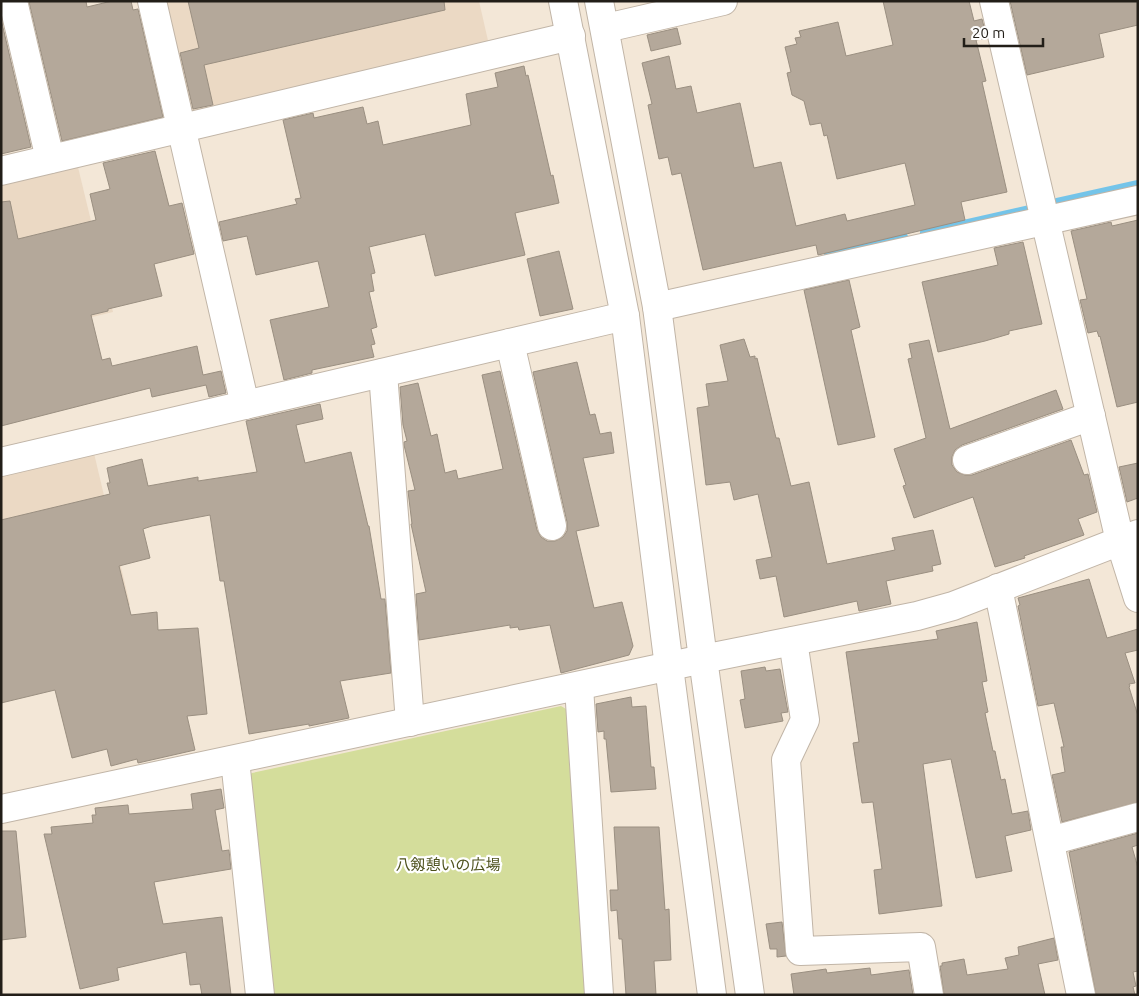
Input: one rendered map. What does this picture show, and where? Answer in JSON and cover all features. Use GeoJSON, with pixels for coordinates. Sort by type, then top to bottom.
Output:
{"type":"FeatureCollection","features":[{"type":"Feature","properties":{"kind":"street"},"geometry":{"type":"LineString","coordinates":[[13,1],[50,159]]}},
{"type":"Feature","properties":{"kind":"street"},"geometry":{"type":"LineString","coordinates":[[152,1],[246,405]]}},
{"type":"Feature","properties":{"kind":"street"},"geometry":{"type":"LineString","coordinates":[[563,1],[625,316],[712,995]]}},
{"type":"Feature","properties":{"kind":"street"},"geometry":{"type":"LineString","coordinates":[[599,1],[606,28],[657,307],[703,659],[750,995]]}},
{"type":"Feature","properties":{"kind":"street"},"geometry":{"type":"LineString","coordinates":[[606,28],[723,1]]}},
{"type":"Feature","properties":{"kind":"street"},"geometry":{"type":"LineString","coordinates":[[994,1],[1091,416],[1129,537],[1138,598]]}},
{"type":"Feature","properties":{"kind":"street"},"geometry":{"type":"LineString","coordinates":[[1,171],[571,36]]}},
{"type":"Feature","properties":{"kind":"street"},"geometry":{"type":"LineString","coordinates":[[657,307],[1138,200]]}},
{"type":"Feature","properties":{"kind":"street"},"geometry":{"type":"LineString","coordinates":[[1,462],[625,316]]}},
{"type":"Feature","properties":{"kind":"street"},"geometry":{"type":"LineString","coordinates":[[510,343],[552,526]]}},
{"type":"Feature","properties":{"kind":"street"},"geometry":{"type":"LineString","coordinates":[[383,373],[410,722]]}},
{"type":"Feature","properties":{"kind":"street"},"geometry":{"type":"LineString","coordinates":[[966,460],[1091,416]]}},
{"type":"Feature","properties":{"kind":"street"},"geometry":{"type":"LineString","coordinates":[[1,809],[669,668],[703,659],[917,616],[953,606],[1129,537]]}},
{"type":"Feature","properties":{"kind":"street"},"geometry":{"type":"LineString","coordinates":[[998,588],[1081,995]]}},
{"type":"Feature","properties":{"kind":"street"},"geometry":{"type":"LineString","coordinates":[[793,641],[805,720],[786,760],[800,951],[921,947],[929,995]]}},
{"type":"Feature","properties":{"kind":"street"},"geometry":{"type":"LineString","coordinates":[[579,687],[599,995]]}},
{"type":"Feature","properties":{"kind":"street"},"geometry":{"type":"LineString","coordinates":[[235,760],[260,995]]}},
{"type":"Feature","properties":{"kind":"street"},"geometry":{"type":"LineString","coordinates":[[1050,841],[1138,817]]}},
{"type":"Feature","properties":{"kind":"shaded area"},"geometry":{"type":"Polygon","coordinates":[[[161,1],[479,1],[489,45],[186,114],[161,1]]]}},
{"type":"Feature","properties":{"kind":"shaded area"},"geometry":{"type":"Polygon","coordinates":[[[77,163],[113,312],[1,339],[1,181],[77,163]]]}},
{"type":"Feature","properties":{"kind":"shaded area"},"geometry":{"type":"Polygon","coordinates":[[[93,449],[130,605],[1,636],[1,471],[93,449]]]}},
{"type":"Feature","properties":{"kind":"green space","name":"八剱憩いの広場"},"geometry":{"type":"Polygon","coordinates":[[[561,706],[571,712],[591,995],[268,995],[245,778],[252,773],[561,706]]]}},
{"type":"Feature","properties":{"kind":"building"},"geometry":{"type":"Polygon","coordinates":[[[86,1],[87,7],[112,1],[131,1],[133,10],[138,9],[163,117],[62,141],[29,2],[86,1]]]}},
{"type":"Feature","properties":{"kind":"building"},"geometry":{"type":"Polygon","coordinates":[[[188,1],[444,1],[445,10],[204,65],[213,105],[193,109],[180,53],[199,48],[188,1]]]}},
{"type":"Feature","properties":{"kind":"building"},"geometry":{"type":"Polygon","coordinates":[[[883,1],[969,1],[974,21],[982,19],[987,38],[976,40],[986,81],[982,82],[1007,192],[961,202],[965,220],[818,255],[816,245],[703,270],[681,173],[672,175],[668,157],[659,159],[648,105],[652,104],[642,63],[669,56],[676,89],[691,86],[697,113],[740,103],[754,168],[781,162],[796,226],[845,214],[847,221],[915,205],[905,163],[837,179],[827,135],[824,136],[821,123],[810,125],[804,101],[792,95],[787,73],[791,72],[785,47],[797,44],[795,38],[801,37],[799,31],[838,22],[846,56],[893,45],[883,1]]]}},
{"type":"Feature","properties":{"kind":"building"},"geometry":{"type":"Polygon","coordinates":[[[1010,1],[1138,1],[1138,25],[1099,34],[1104,57],[1027,75],[1010,1]]]}},
{"type":"Feature","properties":{"kind":"building"},"geometry":{"type":"Polygon","coordinates":[[[1,19],[31,147],[1,154],[1,19]]]}},
{"type":"Feature","properties":{"kind":"building"},"geometry":{"type":"Polygon","coordinates":[[[677,28],[681,44],[651,51],[647,35],[677,28]]]}},
{"type":"Feature","properties":{"kind":"building"},"geometry":{"type":"Polygon","coordinates":[[[524,66],[526,76],[528,75],[559,203],[515,213],[525,255],[435,276],[425,234],[369,247],[375,273],[371,274],[374,291],[369,292],[377,327],[371,329],[375,344],[371,345],[374,357],[312,370],[312,373],[284,380],[270,320],[329,307],[318,261],[256,275],[247,236],[223,241],[219,222],[297,204],[295,199],[301,198],[283,120],[313,113],[314,118],[363,107],[367,124],[378,121],[383,145],[471,125],[466,94],[498,87],[495,73],[524,66]]]}},
{"type":"Feature","properties":{"kind":"building"},"geometry":{"type":"Polygon","coordinates":[[[155,151],[169,206],[182,203],[194,254],[154,264],[162,296],[91,315],[102,360],[110,358],[112,366],[197,346],[203,375],[221,371],[226,393],[209,397],[206,385],[152,397],[150,388],[1,426],[1,202],[10,201],[18,239],[96,220],[90,194],[110,189],[103,163],[155,151]]]}},
{"type":"Feature","properties":{"kind":"building"},"geometry":{"type":"Polygon","coordinates":[[[1138,220],[1138,402],[1117,407],[1100,336],[1097,331],[1088,333],[1080,300],[1087,299],[1071,231],[1111,222],[1112,226],[1138,220]]]}},
{"type":"Feature","properties":{"kind":"building"},"geometry":{"type":"Polygon","coordinates":[[[1023,242],[1042,324],[1009,331],[1009,334],[938,352],[922,282],[998,265],[994,248],[1023,242]]]}},
{"type":"Feature","properties":{"kind":"building"},"geometry":{"type":"Polygon","coordinates":[[[559,251],[573,309],[540,316],[527,259],[559,251]]]}},
{"type":"Feature","properties":{"kind":"building"},"geometry":{"type":"Polygon","coordinates":[[[849,280],[860,327],[851,330],[875,437],[838,445],[804,290],[849,280]]]}},
{"type":"Feature","properties":{"kind":"building"},"geometry":{"type":"Polygon","coordinates":[[[744,339],[750,357],[755,356],[755,359],[757,358],[776,438],[779,438],[791,486],[809,482],[827,564],[895,550],[892,538],[933,530],[941,564],[932,566],[933,571],[886,581],[891,604],[859,611],[857,601],[784,617],[776,576],[760,579],[756,560],[772,557],[758,494],[734,500],[730,482],[706,485],[697,408],[709,406],[706,384],[728,381],[720,345],[744,339]]]}},
{"type":"Feature","properties":{"kind":"building"},"geometry":{"type":"Polygon","coordinates":[[[929,340],[950,429],[1056,390],[1063,409],[962,445],[955,450],[952,457],[952,465],[957,472],[972,475],[1071,440],[1084,475],[1088,474],[1097,512],[1078,519],[1084,535],[1024,556],[1025,558],[995,567],[973,497],[914,518],[903,486],[906,485],[894,449],[926,438],[908,359],[912,358],[909,344],[929,340]]]}},
{"type":"Feature","properties":{"kind":"building"},"geometry":{"type":"Polygon","coordinates":[[[577,362],[590,415],[595,414],[600,434],[611,432],[614,453],[583,458],[599,526],[576,531],[594,608],[622,602],[633,646],[629,655],[561,673],[550,625],[519,630],[518,627],[510,628],[510,625],[419,640],[416,594],[426,592],[411,524],[408,491],[415,490],[404,445],[404,442],[407,441],[403,425],[400,387],[418,383],[431,436],[437,434],[445,473],[456,470],[458,479],[503,469],[482,375],[500,371],[537,530],[541,537],[547,541],[555,541],[563,537],[567,531],[567,522],[533,372],[577,362]]]}},
{"type":"Feature","properties":{"kind":"building"},"geometry":{"type":"Polygon","coordinates":[[[320,404],[323,419],[296,425],[305,463],[351,452],[369,526],[381,599],[385,599],[391,673],[340,681],[349,718],[309,726],[309,724],[249,734],[224,581],[220,581],[210,515],[143,529],[150,558],[119,566],[131,615],[157,612],[158,630],[198,628],[207,714],[187,716],[195,750],[138,763],[137,759],[111,766],[107,749],[72,758],[55,690],[1,703],[1,520],[110,494],[107,483],[110,483],[107,468],[142,459],[148,486],[198,477],[198,481],[257,472],[246,421],[320,404]]]}},
{"type":"Feature","properties":{"kind":"building"},"geometry":{"type":"Polygon","coordinates":[[[1138,463],[1138,498],[1127,502],[1119,467],[1138,463]]]}},
{"type":"Feature","properties":{"kind":"building"},"geometry":{"type":"Polygon","coordinates":[[[1089,579],[1107,638],[1138,629],[1138,650],[1125,653],[1135,683],[1129,684],[1129,687],[1138,716],[1138,802],[1062,822],[1052,775],[1065,772],[1061,747],[1064,747],[1054,703],[1038,706],[1018,598],[1089,579]]]}},
{"type":"Feature","properties":{"kind":"building"},"geometry":{"type":"Polygon","coordinates":[[[977,622],[987,681],[982,682],[988,712],[985,713],[993,751],[995,751],[1001,780],[1005,779],[1012,814],[1028,811],[1031,830],[1005,836],[1012,871],[976,878],[951,759],[923,764],[942,906],[879,914],[874,870],[882,869],[873,802],[862,803],[853,743],[859,742],[846,652],[938,639],[936,631],[977,622]]]}},
{"type":"Feature","properties":{"kind":"building"},"geometry":{"type":"Polygon","coordinates":[[[765,667],[766,671],[780,669],[788,712],[781,713],[783,721],[745,728],[740,700],[745,699],[741,671],[765,667]]]}},
{"type":"Feature","properties":{"kind":"building"},"geometry":{"type":"Polygon","coordinates":[[[631,697],[632,707],[646,706],[651,767],[654,767],[656,789],[611,792],[606,739],[604,739],[604,731],[598,732],[596,704],[631,697]]]}},
{"type":"Feature","properties":{"kind":"building"},"geometry":{"type":"Polygon","coordinates":[[[221,789],[224,808],[215,810],[222,851],[229,850],[231,869],[154,882],[163,924],[222,917],[231,995],[202,995],[200,984],[190,985],[186,952],[117,968],[119,980],[80,989],[44,834],[52,834],[51,827],[93,823],[92,815],[96,815],[95,808],[128,805],[129,814],[193,809],[191,794],[221,789]]]}},
{"type":"Feature","properties":{"kind":"building"},"geometry":{"type":"Polygon","coordinates":[[[614,827],[659,827],[665,910],[669,909],[671,960],[654,961],[656,995],[626,995],[622,939],[619,939],[617,910],[611,911],[610,890],[618,890],[614,827]]]}},
{"type":"Feature","properties":{"kind":"building"},"geometry":{"type":"Polygon","coordinates":[[[1,831],[16,831],[26,937],[1,940],[1,831]]]}},
{"type":"Feature","properties":{"kind":"building"},"geometry":{"type":"Polygon","coordinates":[[[1138,833],[1138,845],[1132,847],[1138,868],[1138,971],[1133,972],[1136,986],[1133,987],[1135,995],[1096,995],[1069,852],[1138,833]]]}},
{"type":"Feature","properties":{"kind":"building"},"geometry":{"type":"Polygon","coordinates":[[[782,922],[786,956],[777,957],[777,949],[770,949],[766,924],[782,922]]]}},
{"type":"Feature","properties":{"kind":"building"},"geometry":{"type":"Polygon","coordinates":[[[1054,938],[1058,960],[1038,964],[1045,995],[944,995],[940,966],[942,966],[942,963],[964,959],[967,975],[1008,969],[1005,958],[1019,955],[1018,947],[1054,938]]]}},
{"type":"Feature","properties":{"kind":"building"},"geometry":{"type":"Polygon","coordinates":[[[870,968],[871,975],[909,970],[913,995],[794,995],[791,974],[826,969],[827,973],[870,968]]]}},
{"type":"Feature","properties":{"kind":"waterway"},"geometry":{"type":"LineString","coordinates":[[1057,202],[1138,184]]}},
{"type":"Feature","properties":{"kind":"waterway"},"geometry":{"type":"LineString","coordinates":[[924,233],[1030,209]]}},
{"type":"Feature","properties":{"kind":"waterway"},"geometry":{"type":"LineString","coordinates":[[828,255],[904,237]]}}]}
